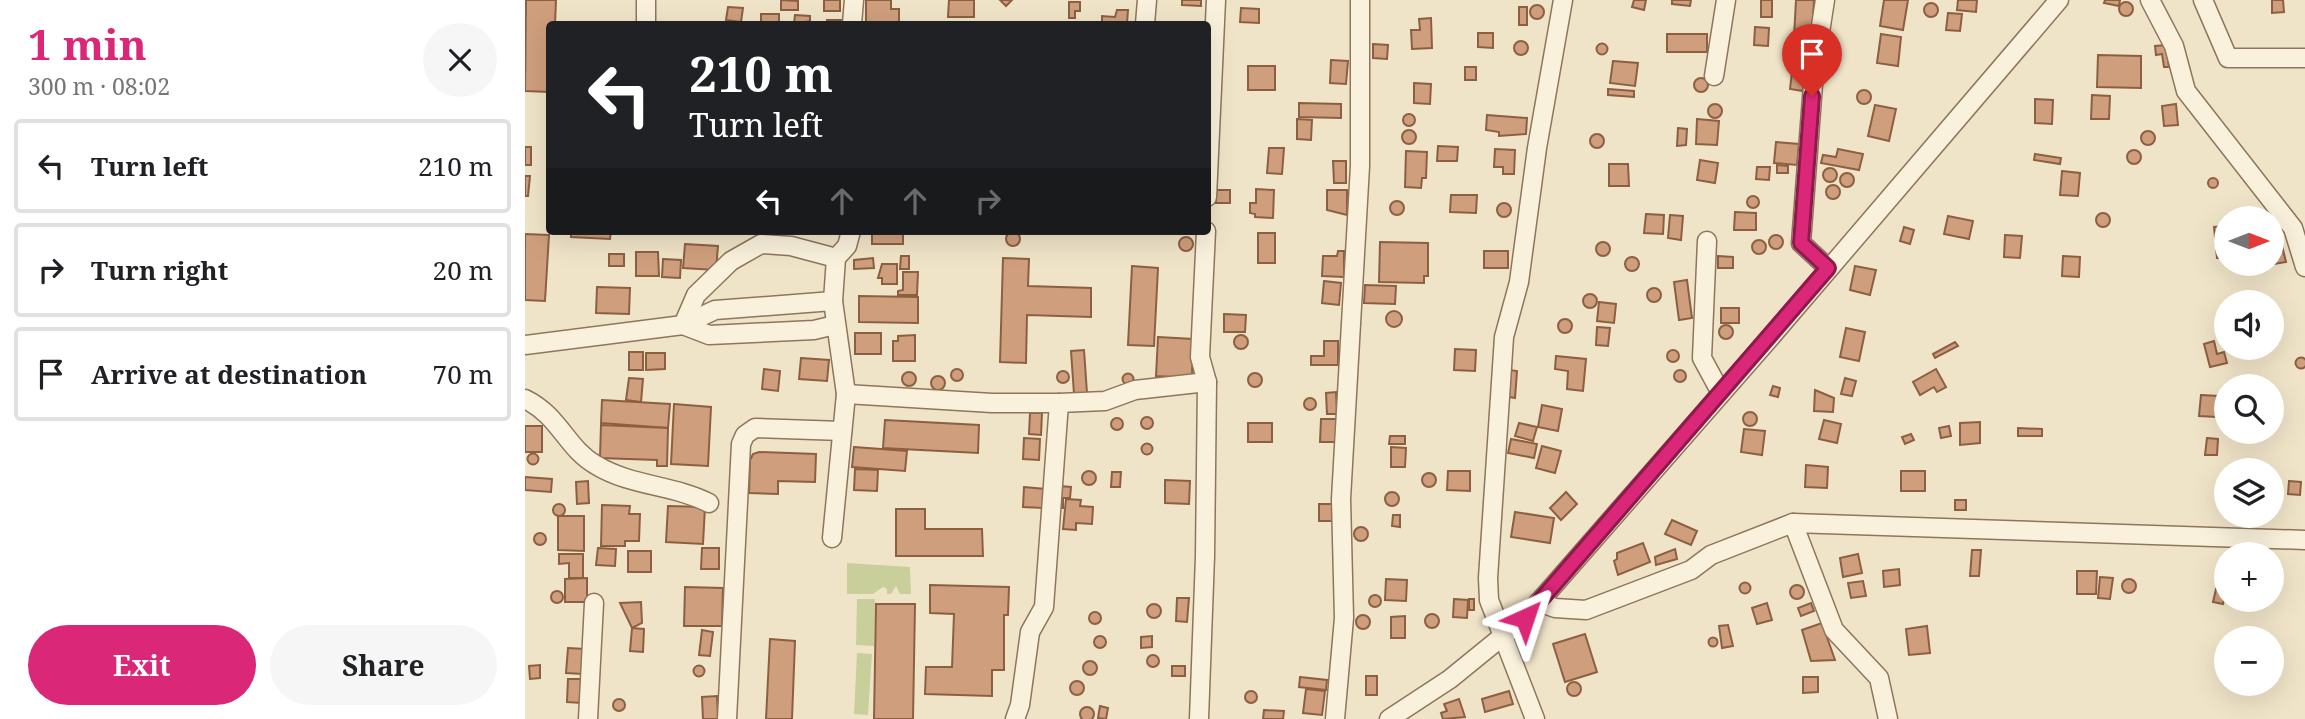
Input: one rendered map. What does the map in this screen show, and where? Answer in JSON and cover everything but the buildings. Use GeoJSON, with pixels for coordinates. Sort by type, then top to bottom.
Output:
{"type":"FeatureCollection","features":[{"type":"Feature","properties":{"kind":"street"},"geometry":{"type":"LineString","coordinates":[[646,0],[646,21]]}},
{"type":"Feature","properties":{"kind":"street"},"geometry":{"type":"LineString","coordinates":[[852,21],[854,0]]}},
{"type":"Feature","properties":{"kind":"street"},"geometry":{"type":"LineString","coordinates":[[1145,21],[1147,0]]}},
{"type":"Feature","properties":{"kind":"street"},"geometry":{"type":"LineString","coordinates":[[1211,109],[1216,0]]}},
{"type":"Feature","properties":{"kind":"street"},"geometry":{"type":"LineString","coordinates":[[1335,719],[1344,611],[1341,499],[1360,166],[1360,0]]}},
{"type":"Feature","properties":{"kind":"street"},"geometry":{"type":"LineString","coordinates":[[1535,719],[1489,600],[1488,578],[1504,337],[1519,282],[1537,148],[1563,0]]}},
{"type":"Feature","properties":{"kind":"street"},"geometry":{"type":"LineString","coordinates":[[1714,76],[1726,0]]}},
{"type":"Feature","properties":{"kind":"street"},"geometry":{"type":"LineString","coordinates":[[1825,0],[1814,71],[1801,243],[1828,268]]}},
{"type":"Feature","properties":{"kind":"street"},"geometry":{"type":"LineString","coordinates":[[1389,719],[1450,679],[1539,601],[2059,0]]}},
{"type":"Feature","properties":{"kind":"street"},"geometry":{"type":"LineString","coordinates":[[2150,0],[2174,46],[2186,91],[2293,228],[2305,267]]}},
{"type":"Feature","properties":{"kind":"street"},"geometry":{"type":"LineString","coordinates":[[2203,0],[2228,58],[2305,58]]}},
{"type":"Feature","properties":{"kind":"street"},"geometry":{"type":"LineString","coordinates":[[832,538],[846,394],[833,301],[836,258],[847,246],[850,235]]}},
{"type":"Feature","properties":{"kind":"street"},"geometry":{"type":"LineString","coordinates":[[1199,719],[1206,556],[1207,382],[1201,357],[1206,235]]}},
{"type":"Feature","properties":{"kind":"street"},"geometry":{"type":"LineString","coordinates":[[1707,241],[1702,358],[1721,393]]}},
{"type":"Feature","properties":{"kind":"street"},"geometry":{"type":"LineString","coordinates":[[683,326],[696,295],[730,261],[761,244],[791,246],[836,258]]}},
{"type":"Feature","properties":{"kind":"street"},"geometry":{"type":"LineString","coordinates":[[525,345],[683,326],[715,310],[833,301]]}},
{"type":"Feature","properties":{"kind":"street"},"geometry":{"type":"LineString","coordinates":[[683,326],[709,335],[814,330],[835,325]]}},
{"type":"Feature","properties":{"kind":"street"},"geometry":{"type":"LineString","coordinates":[[846,394],[992,403],[1059,403],[1105,401],[1135,390],[1207,382]]}},
{"type":"Feature","properties":{"kind":"street"},"geometry":{"type":"LineString","coordinates":[[525,399],[542,407],[579,452],[596,466],[709,503]]}},
{"type":"Feature","properties":{"kind":"street"},"geometry":{"type":"LineString","coordinates":[[1015,719],[1020,705],[1025,649],[1030,632],[1044,607],[1059,403]]}},
{"type":"Feature","properties":{"kind":"street"},"geometry":{"type":"LineString","coordinates":[[727,719],[741,444],[745,435],[755,429],[842,431]]}},
{"type":"Feature","properties":{"kind":"street"},"geometry":{"type":"LineString","coordinates":[[1539,601],[1555,608],[1586,610],[1691,570],[1711,555],[1793,523],[1830,522],[2305,540]]}},
{"type":"Feature","properties":{"kind":"street"},"geometry":{"type":"LineString","coordinates":[[1793,523],[1833,630],[1879,678],[1888,719]]}},
{"type":"Feature","properties":{"kind":"street"},"geometry":{"type":"LineString","coordinates":[[588,719],[594,603]]}},
{"type":"Feature","properties":{"kind":"green space"},"geometry":{"type":"Polygon","coordinates":[[[847,563],[910,567],[911,594],[900,594],[896,586],[891,594],[887,594],[887,589],[883,587],[873,594],[847,594],[847,563]]]}},
{"type":"Feature","properties":{"kind":"green space"},"geometry":{"type":"Polygon","coordinates":[[[857,599],[875,599],[874,646],[856,645],[857,599]]]}},
{"type":"Feature","properties":{"kind":"green space"},"geometry":{"type":"Polygon","coordinates":[[[857,653],[872,654],[868,715],[854,714],[857,653]]]}},
{"type":"Feature","properties":{"kind":"route"},"geometry":{"type":"LineString","coordinates":[[1525,618],[1579,559],[1828,268],[1801,243],[1812,96]]}}]}
